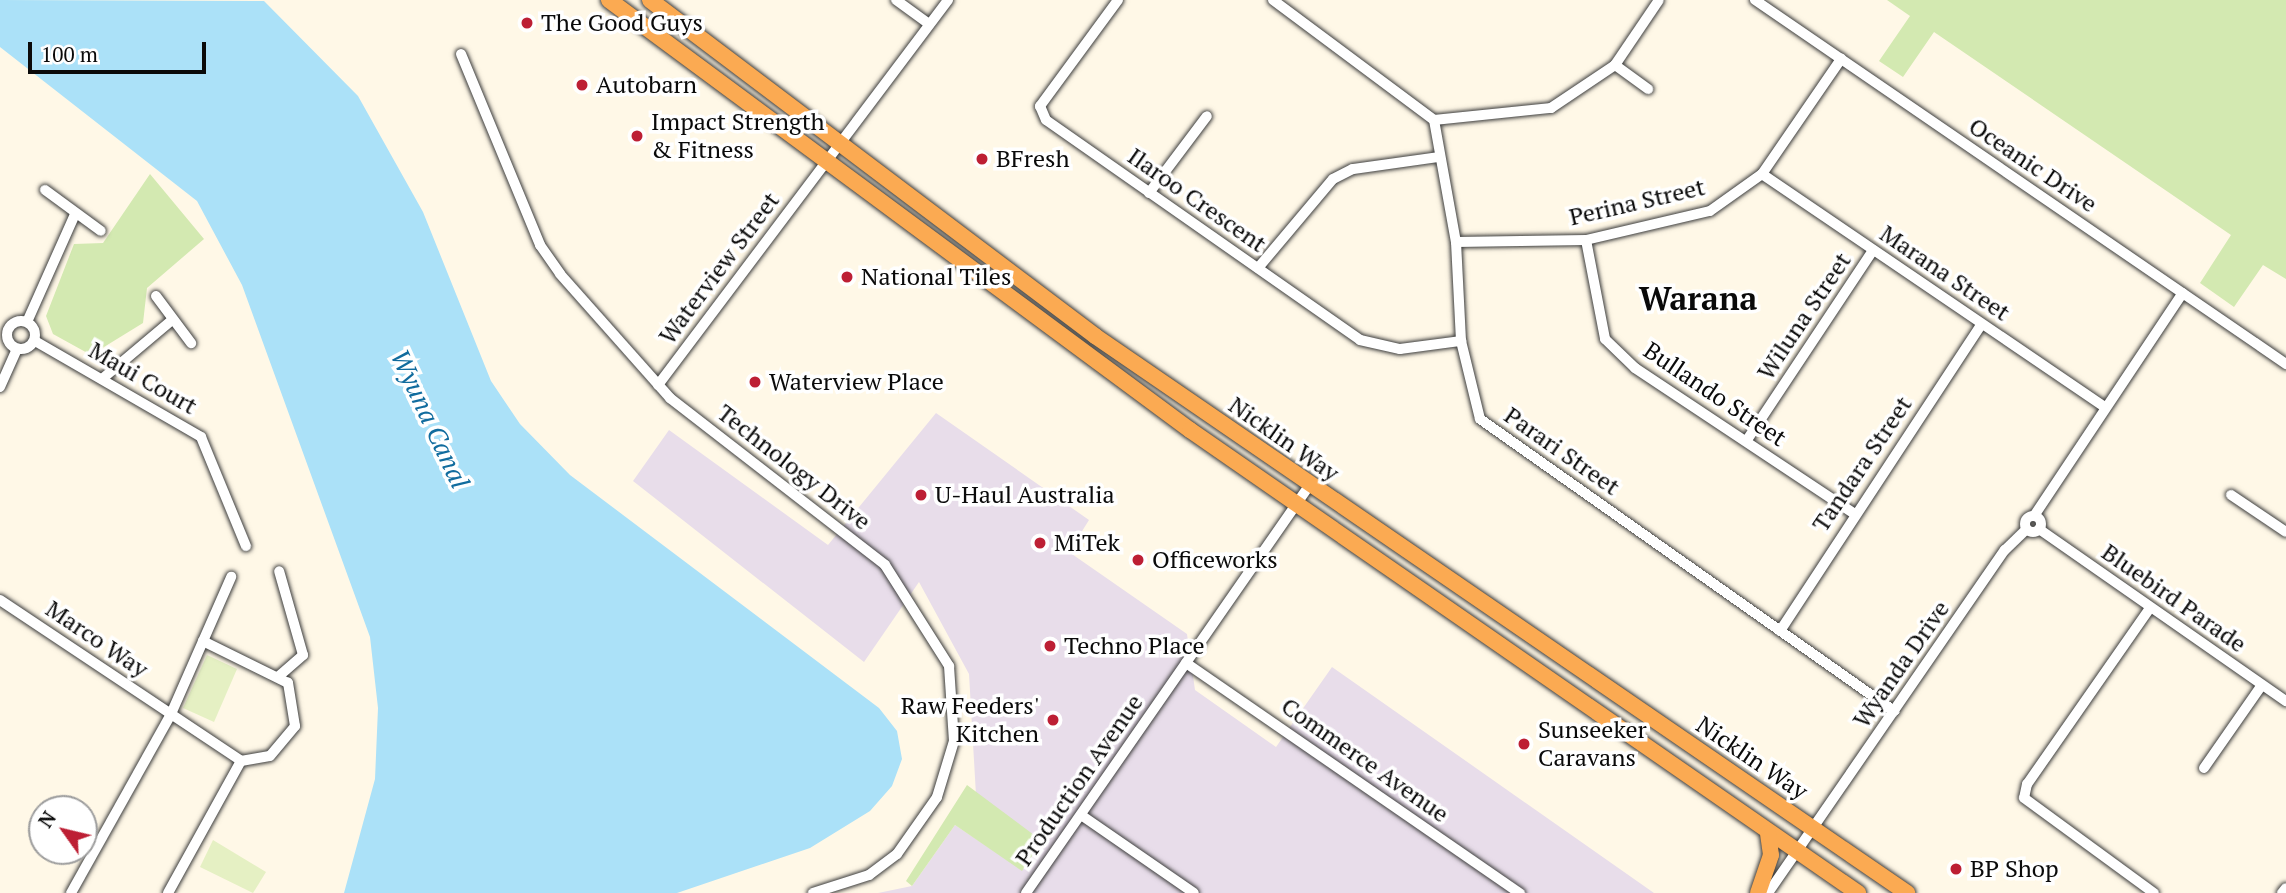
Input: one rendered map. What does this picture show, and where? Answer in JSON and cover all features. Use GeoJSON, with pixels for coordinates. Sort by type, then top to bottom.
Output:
{"type":"FeatureCollection","features":[{"type":"Feature","properties":{"kind":"highway","name":"Nicklin Way"},"geometry":{"type":"LineString","coordinates":[[609,0],[825,163],[1295,505],[1858,893]]}},
{"type":"Feature","properties":{"kind":"highway","name":"Nicklin Way"},"geometry":{"type":"LineString","coordinates":[[650,0],[1095,336],[1908,893]]}},
{"type":"Feature","properties":{"kind":"highway"},"geometry":{"type":"LineString","coordinates":[[1758,893],[1771,855],[1768,833]]}},
{"type":"Feature","properties":{"kind":"street"},"geometry":{"type":"LineString","coordinates":[[897,0],[929,24]]}},
{"type":"Feature","properties":{"kind":"street","name":"Waterview Street"},"geometry":{"type":"LineString","coordinates":[[658,386],[948,0]]}},
{"type":"Feature","properties":{"kind":"street","name":"Ilaroo Crescent"},"geometry":{"type":"LineString","coordinates":[[1118,0],[1040,106],[1046,120],[1360,340],[1400,349],[1461,341]]}},
{"type":"Feature","properties":{"kind":"street"},"geometry":{"type":"LineString","coordinates":[[1273,0],[1434,120],[1551,108],[1615,65],[1659,0]]}},
{"type":"Feature","properties":{"kind":"street","name":"Oceanic Drive"},"geometry":{"type":"LineString","coordinates":[[1755,0],[2286,364]]}},
{"type":"Feature","properties":{"kind":"street","name":"Technology Drive"},"geometry":{"type":"LineString","coordinates":[[461,54],[540,245],[658,386],[885,565],[949,666],[954,741],[937,797],[897,854],[869,875],[813,893]]}},
{"type":"Feature","properties":{"kind":"street","name":"Perina Street"},"geometry":{"type":"LineString","coordinates":[[1456,242],[1586,240],[1710,211],[1762,174],[1841,59]]}},
{"type":"Feature","properties":{"kind":"street"},"geometry":{"type":"LineString","coordinates":[[1615,65],[1648,89]]}},
{"type":"Feature","properties":{"kind":"street"},"geometry":{"type":"LineString","coordinates":[[1150,193],[1207,116]]}},
{"type":"Feature","properties":{"kind":"street","name":"Parari Street"},"geometry":{"type":"LineString","coordinates":[[1434,120],[1438,157],[1456,242],[1461,341],[1480,419],[1894,711]]}},
{"type":"Feature","properties":{"kind":"street"},"geometry":{"type":"LineString","coordinates":[[1258,268],[1333,179],[1353,169],[1438,157]]}},
{"type":"Feature","properties":{"kind":"street","name":"Marana Street"},"geometry":{"type":"LineString","coordinates":[[1762,174],[2105,407]]}},
{"type":"Feature","properties":{"kind":"street"},"geometry":{"type":"LineString","coordinates":[[45,190],[101,231]]}},
{"type":"Feature","properties":{"kind":"street"},"geometry":{"type":"LineString","coordinates":[[0,387],[17,349],[35,341],[27,322],[75,214]]}},
{"type":"Feature","properties":{"kind":"street","name":"Bullando Street"},"geometry":{"type":"LineString","coordinates":[[1586,240],[1605,339],[1635,368],[1853,513]]}},
{"type":"Feature","properties":{"kind":"street","name":"Wiluna Street"},"geometry":{"type":"LineString","coordinates":[[1747,440],[1873,250]]}},
{"type":"Feature","properties":{"kind":"street"},"geometry":{"type":"LineString","coordinates":[[2027,529],[2039,528],[2034,516],[2183,293]]}},
{"type":"Feature","properties":{"kind":"street"},"geometry":{"type":"LineString","coordinates":[[156,296],[191,343]]}},
{"type":"Feature","properties":{"kind":"street"},"geometry":{"type":"LineString","coordinates":[[102,379],[172,320]]}},
{"type":"Feature","properties":{"kind":"street"},"geometry":{"type":"LineString","coordinates":[[17,349],[8,341],[4,326],[27,322]]}},
{"type":"Feature","properties":{"kind":"street","name":"Tandara Street"},"geometry":{"type":"LineString","coordinates":[[1780,631],[1853,513],[1982,324]]}},
{"type":"Feature","properties":{"kind":"street","name":"Maui Court"},"geometry":{"type":"LineString","coordinates":[[35,341],[201,437],[246,545]]}},
{"type":"Feature","properties":{"kind":"street","name":"Production Avenue"},"geometry":{"type":"LineString","coordinates":[[1027,893],[1310,484]]}},
{"type":"Feature","properties":{"kind":"street"},"geometry":{"type":"LineString","coordinates":[[2231,495],[2286,532]]}},
{"type":"Feature","properties":{"kind":"street","name":"Wyanda Drive"},"geometry":{"type":"LineString","coordinates":[[1768,893],[1894,711],[2027,529],[2026,520],[2034,516]]}},
{"type":"Feature","properties":{"kind":"street","name":"Bluebird Parade"},"geometry":{"type":"LineString","coordinates":[[2039,528],[2286,701]]}},
{"type":"Feature","properties":{"kind":"street"},"geometry":{"type":"LineString","coordinates":[[279,571],[303,655],[279,676]]}},
{"type":"Feature","properties":{"kind":"street"},"geometry":{"type":"LineString","coordinates":[[71,893],[170,714],[232,577]]}},
{"type":"Feature","properties":{"kind":"street","name":"Marco Way"},"geometry":{"type":"LineString","coordinates":[[0,600],[241,761]]}},
{"type":"Feature","properties":{"kind":"street"},"geometry":{"type":"LineString","coordinates":[[2150,608],[2026,784],[2024,798],[2031,809],[2154,893]]}},
{"type":"Feature","properties":{"kind":"street"},"geometry":{"type":"LineString","coordinates":[[168,893],[241,761],[270,756],[295,726],[288,683],[279,676],[202,641]]}},
{"type":"Feature","properties":{"kind":"street","name":"Commerce Avenue"},"geometry":{"type":"LineString","coordinates":[[1186,663],[1520,893]]}},
{"type":"Feature","properties":{"kind":"street"},"geometry":{"type":"LineString","coordinates":[[2204,768],[2262,685]]}},
{"type":"Feature","properties":{"kind":"street"},"geometry":{"type":"LineString","coordinates":[[1081,815],[1194,893]]}},
{"type":"Feature","properties":{"kind":"street"},"geometry":{"type":"LineString","coordinates":[[2282,893],[2286,888]]}},
{"type":"Feature","properties":{"kind":"shaded area"},"geometry":{"type":"Polygon","coordinates":[[[936,413],[1089,520],[1069,552],[1187,634],[1195,690],[1276,747],[1332,667],[1654,893],[878,893],[912,886],[955,825],[1022,870],[976,795],[969,674],[919,582],[864,662],[633,481],[669,430],[828,545],[936,413]]]}},
{"type":"Feature","properties":{"kind":"green space"},"geometry":{"type":"Polygon","coordinates":[[[1887,0],[2286,0],[2286,279],[2263,265],[2234,307],[2200,283],[2231,235],[1934,32],[1903,77],[1879,61],[1910,16],[1887,0]]]}},
{"type":"Feature","properties":{"kind":"green space"},"geometry":{"type":"Polygon","coordinates":[[[150,174],[204,239],[147,288],[143,323],[91,355],[53,334],[46,316],[74,244],[103,243],[150,174]]]}},
{"type":"Feature","properties":{"kind":"green space"},"geometry":{"type":"Polygon","coordinates":[[[207,655],[237,669],[214,722],[183,708],[207,655]]]}},
{"type":"Feature","properties":{"kind":"green space"},"geometry":{"type":"Polygon","coordinates":[[[967,785],[1042,841],[1022,871],[955,825],[912,886],[906,881],[967,785]]]}},
{"type":"Feature","properties":{"kind":"green space"},"geometry":{"type":"Polygon","coordinates":[[[213,840],[266,872],[253,893],[200,867],[213,840]]]}},
{"type":"Feature","properties":{"kind":"water","name":"Wyuna Canal"},"geometry":{"type":"Polygon","coordinates":[[[0,0],[264,1],[358,96],[423,212],[491,381],[520,424],[570,475],[879,708],[897,731],[902,759],[892,786],[870,811],[810,848],[677,893],[344,893],[375,779],[378,708],[370,637],[242,285],[197,201],[0,47],[0,0]]]}},
{"type":"Feature","properties":{"kind":"place","name":"The Good Guys"},"geometry":{"type":"Point","coordinates":[527,23]}},
{"type":"Feature","properties":{"kind":"place","name":"Autobarn"},"geometry":{"type":"Point","coordinates":[582,85]}},
{"type":"Feature","properties":{"kind":"place","name":"Impact Strength & Fitness"},"geometry":{"type":"Point","coordinates":[637,136]}},
{"type":"Feature","properties":{"kind":"place","name":"BFresh"},"geometry":{"type":"Point","coordinates":[982,159]}},
{"type":"Feature","properties":{"kind":"place","name":"National Tiles"},"geometry":{"type":"Point","coordinates":[847,277]}},
{"type":"Feature","properties":{"kind":"place","name":"Waterview Place"},"geometry":{"type":"Point","coordinates":[755,382]}},
{"type":"Feature","properties":{"kind":"place","name":"U-Haul Australia"},"geometry":{"type":"Point","coordinates":[921,495]}},
{"type":"Feature","properties":{"kind":"place","name":"MiTek"},"geometry":{"type":"Point","coordinates":[1040,543]}},
{"type":"Feature","properties":{"kind":"place","name":"Officeworks"},"geometry":{"type":"Point","coordinates":[1138,560]}},
{"type":"Feature","properties":{"kind":"place","name":"Techno Place"},"geometry":{"type":"Point","coordinates":[1050,646]}},
{"type":"Feature","properties":{"kind":"place","name":"Raw Feeders' Kitchen"},"geometry":{"type":"Point","coordinates":[1053,720]}},
{"type":"Feature","properties":{"kind":"place","name":"Sunseeker Caravans"},"geometry":{"type":"Point","coordinates":[1524,744]}},
{"type":"Feature","properties":{"kind":"place","name":"BP Shop"},"geometry":{"type":"Point","coordinates":[1956,869]}},
{"type":"Feature","properties":{"kind":"district","name":"Warana"},"geometry":{"type":"Point","coordinates":[1698,298]}}]}
